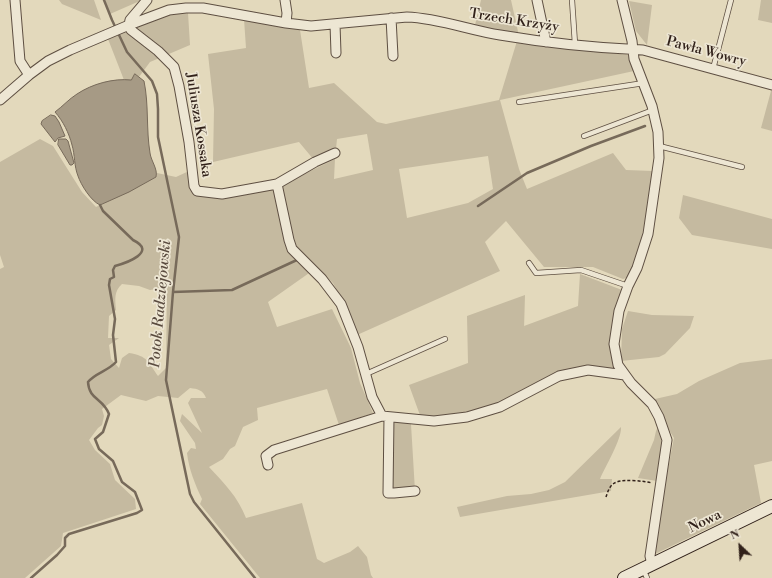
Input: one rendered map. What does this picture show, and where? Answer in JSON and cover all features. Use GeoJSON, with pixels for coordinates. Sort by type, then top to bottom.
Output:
{"type":"FeatureCollection","features":[{"type":"Feature","properties":{"kind":"street"},"geometry":{"type":"LineString","coordinates":[[14,0],[20,61],[29,75]]}},
{"type":"Feature","properties":{"kind":"street"},"geometry":{"type":"LineString","coordinates":[[125,26],[147,0]]}},
{"type":"Feature","properties":{"kind":"street"},"geometry":{"type":"LineString","coordinates":[[285,0],[287,13],[286,23]]}},
{"type":"Feature","properties":{"kind":"street"},"geometry":{"type":"LineString","coordinates":[[537,0],[546,42]]}},
{"type":"Feature","properties":{"kind":"street"},"geometry":{"type":"LineString","coordinates":[[622,0],[634,58],[653,110],[658,132],[659,146],[659,158],[648,234],[637,268],[628,286],[619,311],[614,344],[618,365],[631,383],[652,404],[659,417],[667,440],[647,571]]}},
{"type":"Feature","properties":{"kind":"street","name":"Trzech Krzyży"},"geometry":{"type":"LineString","coordinates":[[0,100],[48,61],[70,50],[125,26],[169,10],[203,4],[286,23],[311,26],[391,18],[422,18],[500,35],[546,42],[633,50]]}},
{"type":"Feature","properties":{"kind":"street"},"geometry":{"type":"LineString","coordinates":[[391,18],[394,56]]}},
{"type":"Feature","properties":{"kind":"street"},"geometry":{"type":"LineString","coordinates":[[335,24],[336,53]]}},
{"type":"Feature","properties":{"kind":"street","name":"Juliusza Kossaka"},"geometry":{"type":"LineString","coordinates":[[125,26],[158,51],[174,68],[179,86],[189,142],[192,178],[197,191],[222,194],[277,184],[315,162],[335,153]]}},
{"type":"Feature","properties":{"kind":"street","name":"Pawła Wowry"},"geometry":{"type":"LineString","coordinates":[[633,50],[643,50],[772,85]]}},
{"type":"Feature","properties":{"kind":"street"},"geometry":{"type":"LineString","coordinates":[[277,184],[292,249],[322,279],[341,304],[358,347],[372,397],[385,416],[388,493],[394,494],[415,491]]}},
{"type":"Feature","properties":{"kind":"street"},"geometry":{"type":"LineString","coordinates":[[268,465],[266,456],[274,450],[385,416],[434,421],[467,418],[500,407],[560,376],[588,370],[625,375]]}},
{"type":"Feature","properties":{"kind":"street","name":"Nowa"},"geometry":{"type":"LineString","coordinates":[[624,578],[647,571],[772,506]]}},
{"type":"Feature","properties":{"kind":"lane"},"geometry":{"type":"LineString","coordinates":[[572,0],[575,44]]}},
{"type":"Feature","properties":{"kind":"lane"},"geometry":{"type":"LineString","coordinates":[[713,69],[732,0]]}},
{"type":"Feature","properties":{"kind":"lane"},"geometry":{"type":"LineString","coordinates":[[520,102],[644,83]]}},
{"type":"Feature","properties":{"kind":"lane"},"geometry":{"type":"LineString","coordinates":[[584,136],[653,110]]}},
{"type":"Feature","properties":{"kind":"lane"},"geometry":{"type":"LineString","coordinates":[[659,146],[742,167]]}},
{"type":"Feature","properties":{"kind":"lane"},"geometry":{"type":"LineString","coordinates":[[529,263],[536,273],[581,270],[628,286]]}},
{"type":"Feature","properties":{"kind":"lane"},"geometry":{"type":"LineString","coordinates":[[366,374],[445,339]]}},
{"type":"Feature","properties":{"kind":"path"},"geometry":{"type":"LineString","coordinates":[[606,497],[609,488],[616,482],[647,482],[660,485]]}},
{"type":"Feature","properties":{"kind":"shaded area"},"geometry":{"type":"Polygon","coordinates":[[[59,0],[94,0],[101,20],[62,4],[59,0]]]}},
{"type":"Feature","properties":{"kind":"shaded area"},"geometry":{"type":"Polygon","coordinates":[[[105,0],[142,0],[110,14],[105,0]]]}},
{"type":"Feature","properties":{"kind":"shaded area"},"geometry":{"type":"Polygon","coordinates":[[[481,0],[511,0],[519,36],[475,25],[481,0]]]}},
{"type":"Feature","properties":{"kind":"shaded area"},"geometry":{"type":"Polygon","coordinates":[[[761,0],[772,0],[772,23],[758,20],[761,0]]]}},
{"type":"Feature","properties":{"kind":"shaded area"},"geometry":{"type":"Polygon","coordinates":[[[629,1],[652,5],[647,45],[636,31],[629,1]]]}},
{"type":"Feature","properties":{"kind":"shaded area"},"geometry":{"type":"Polygon","coordinates":[[[188,13],[190,45],[150,62],[139,77],[135,75],[131,80],[124,80],[108,39],[169,15],[188,13]]]}},
{"type":"Feature","properties":{"kind":"shaded area"},"geometry":{"type":"Polygon","coordinates":[[[244,19],[300,30],[309,88],[334,83],[377,122],[386,124],[499,100],[517,41],[628,55],[634,71],[500,100],[519,169],[527,189],[613,153],[626,170],[653,171],[644,227],[639,249],[629,277],[623,279],[593,267],[544,267],[506,221],[485,242],[500,271],[357,335],[349,313],[333,283],[297,249],[282,185],[335,159],[334,179],[373,170],[367,134],[337,139],[336,149],[314,160],[299,142],[213,162],[214,109],[208,54],[246,48],[244,19]],[[488,156],[399,169],[407,218],[468,203],[493,189],[488,156]]]}},
{"type":"Feature","properties":{"kind":"shaded area"},"geometry":{"type":"Polygon","coordinates":[[[135,74],[144,81],[149,144],[156,171],[156,177],[129,192],[100,205],[90,196],[79,180],[69,136],[63,123],[55,112],[74,96],[89,87],[103,82],[131,80],[135,74]]]}},
{"type":"Feature","properties":{"kind":"shaded area"},"geometry":{"type":"Polygon","coordinates":[[[772,91],[772,131],[761,128],[772,91]]]}},
{"type":"Feature","properties":{"kind":"shaded area"},"geometry":{"type":"Polygon","coordinates":[[[51,115],[55,116],[59,122],[65,136],[58,138],[55,142],[41,124],[42,121],[51,115]]]}},
{"type":"Feature","properties":{"kind":"shaded area"},"geometry":{"type":"Polygon","coordinates":[[[40,139],[53,146],[82,192],[96,207],[156,177],[157,173],[176,177],[189,171],[189,189],[196,194],[269,188],[276,192],[288,247],[312,271],[268,302],[277,327],[332,309],[351,348],[360,383],[373,413],[339,425],[327,389],[257,408],[258,420],[243,427],[235,446],[230,449],[223,459],[209,467],[235,497],[246,518],[302,503],[317,559],[324,563],[350,552],[358,546],[367,557],[373,578],[260,578],[200,504],[202,499],[189,465],[187,453],[191,448],[196,449],[195,443],[180,421],[182,414],[202,433],[188,403],[191,398],[206,398],[200,390],[190,388],[178,398],[158,396],[146,401],[121,395],[102,409],[104,416],[102,425],[89,440],[95,450],[110,464],[115,480],[135,499],[136,509],[63,533],[61,546],[25,578],[0,578],[0,269],[4,267],[0,255],[0,162],[40,139]],[[122,284],[116,292],[116,310],[109,316],[108,338],[119,338],[109,345],[111,359],[119,368],[122,358],[129,353],[135,354],[147,360],[158,376],[166,368],[167,287],[150,290],[139,286],[122,284]]]}},
{"type":"Feature","properties":{"kind":"shaded area"},"geometry":{"type":"Polygon","coordinates":[[[59,139],[66,139],[68,141],[74,163],[72,165],[70,165],[58,145],[59,139]]]}},
{"type":"Feature","properties":{"kind":"shaded area"},"geometry":{"type":"Polygon","coordinates":[[[683,195],[772,219],[772,249],[692,235],[679,218],[683,195]]]}},
{"type":"Feature","properties":{"kind":"shaded area"},"geometry":{"type":"Polygon","coordinates":[[[580,274],[622,290],[615,363],[613,369],[588,368],[496,404],[468,412],[434,418],[421,418],[409,385],[468,363],[467,316],[525,295],[524,326],[578,306],[580,274]]]}},
{"type":"Feature","properties":{"kind":"shaded area"},"geometry":{"type":"Polygon","coordinates":[[[628,311],[652,315],[694,316],[690,328],[665,354],[659,357],[621,361],[622,329],[628,311]]]}},
{"type":"Feature","properties":{"kind":"shaded area"},"geometry":{"type":"Polygon","coordinates":[[[772,359],[772,461],[754,465],[761,503],[655,554],[664,489],[674,438],[658,412],[655,399],[677,394],[699,381],[740,363],[772,359]]]}},
{"type":"Feature","properties":{"kind":"shaded area"},"geometry":{"type":"Polygon","coordinates":[[[396,421],[411,424],[415,491],[392,490],[392,425],[396,421]]]}},
{"type":"Feature","properties":{"kind":"shaded area"},"geometry":{"type":"Polygon","coordinates":[[[659,425],[662,446],[657,481],[638,478],[654,440],[659,425]]]}},
{"type":"Feature","properties":{"kind":"shaded area"},"geometry":{"type":"Polygon","coordinates":[[[621,427],[621,432],[616,446],[600,479],[612,479],[611,491],[460,517],[457,507],[507,496],[531,494],[549,490],[565,482],[621,427]]]}},
{"type":"Feature","properties":{"kind":"waterway","name":"Potok Radziejowski"},"geometry":{"type":"LineString","coordinates":[[104,0],[127,52],[152,81],[157,94],[158,137],[179,237],[166,380],[190,494],[194,502],[255,578]]}},
{"type":"Feature","properties":{"kind":"waterway"},"geometry":{"type":"LineString","coordinates":[[478,206],[527,173],[591,146],[645,126]]}},
{"type":"Feature","properties":{"kind":"waterway"},"geometry":{"type":"LineString","coordinates":[[31,578],[65,546],[65,538],[69,534],[137,513],[142,510],[135,492],[122,482],[113,461],[99,449],[95,439],[103,432],[109,414],[91,392],[88,382],[94,376],[109,368],[116,362],[113,335],[115,319],[109,285],[110,279],[114,277],[113,270],[115,266],[132,260],[141,253],[142,249],[140,244],[133,240],[103,211],[100,205]]}},
{"type":"Feature","properties":{"kind":"waterway"},"geometry":{"type":"LineString","coordinates":[[173,292],[232,290],[299,259]]}}]}
